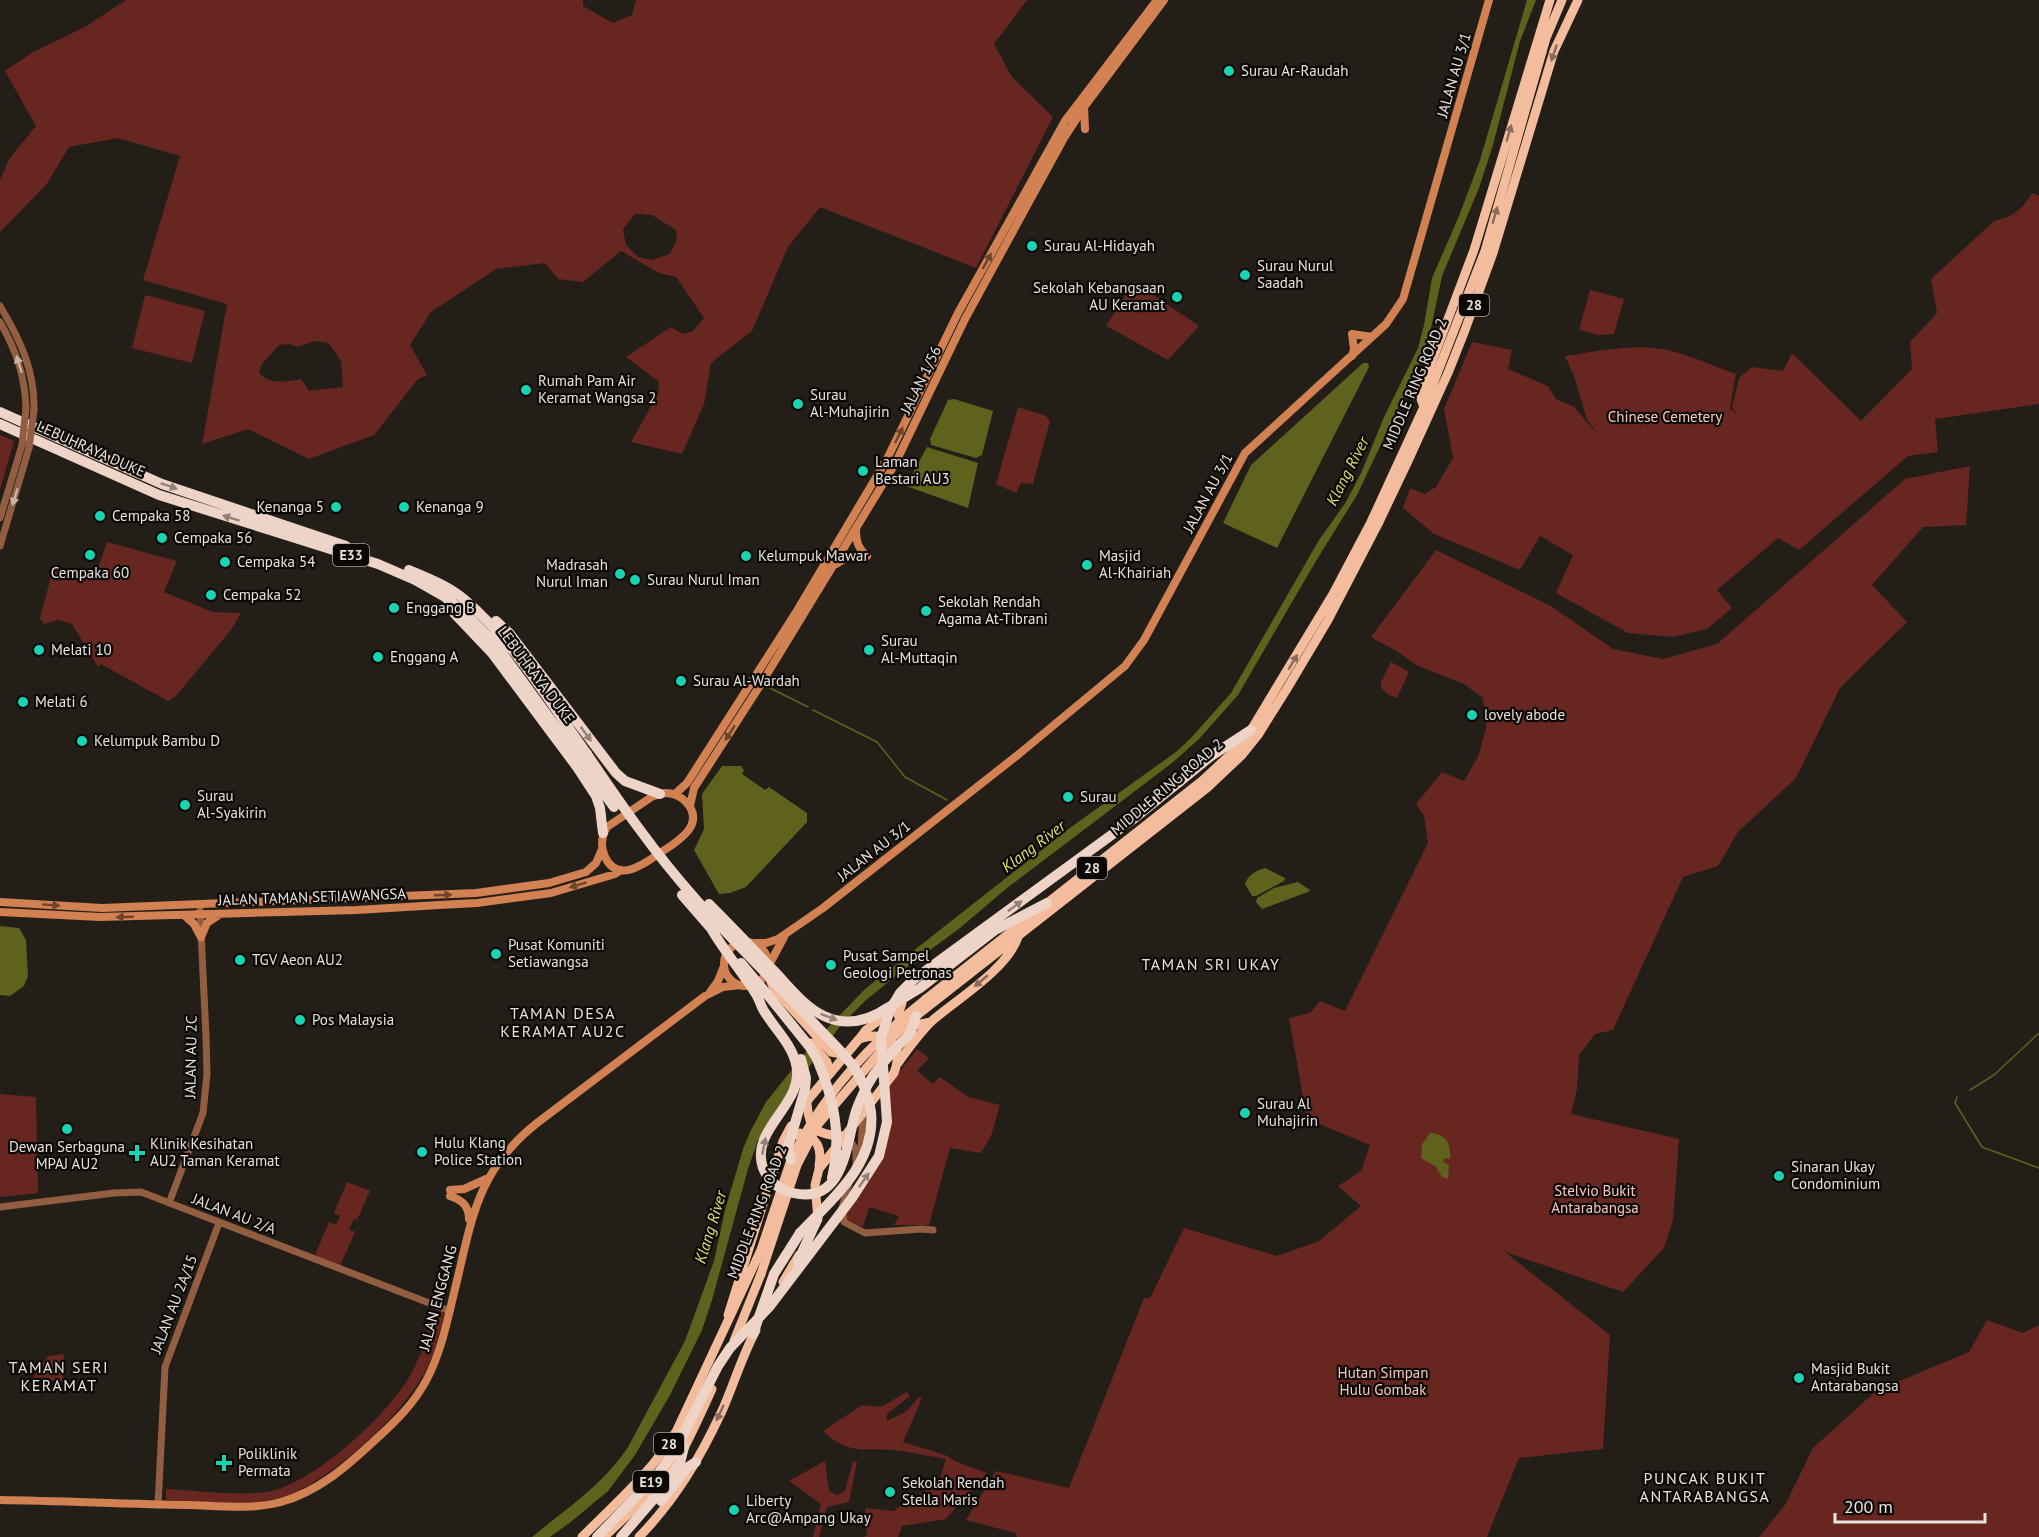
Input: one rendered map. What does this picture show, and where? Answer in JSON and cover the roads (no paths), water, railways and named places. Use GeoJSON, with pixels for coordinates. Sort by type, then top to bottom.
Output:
{"type":"FeatureCollection","features":[{"type":"Feature","properties":{"kind":"highway"},"geometry":{"type":"LineString","coordinates":[[1424,407],[1421,399],[1422,388],[1474,250],[1550,0]]}},
{"type":"Feature","properties":{"kind":"highway","name":"MIDDLE RING ROAD 2"},"geometry":{"type":"LineString","coordinates":[[582,1537],[666,1450],[726,1329],[757,1273],[761,1250],[791,1160],[813,1120],[841,1084],[885,1033],[1203,780],[1234,751],[1251,730],[1333,594],[1371,522],[1424,407],[1485,251],[1546,38],[1562,0]]}},
{"type":"Feature","properties":{"kind":"highway","name":"MIDDLE RING ROAD 2"},"geometry":{"type":"LineString","coordinates":[[604,1537],[661,1479],[684,1447],[737,1334],[797,1165],[828,1110],[892,1037],[916,1016],[1207,788],[1227,770],[1258,735],[1328,620],[1378,524],[1448,373],[1493,253],[1554,51],[1578,0]]}},
{"type":"Feature","properties":{"kind":"highway","name":"LEBUHRAYA DUKE"},"geometry":{"type":"LineString","coordinates":[[0,412],[162,484],[418,573],[464,599],[504,640],[641,831],[692,896]]}},
{"type":"Feature","properties":{"kind":"highway","name":"LEBUHRAYA DUKE"},"geometry":{"type":"LineString","coordinates":[[0,424],[159,495],[378,564],[416,580],[445,597],[481,628],[497,646],[614,807],[712,930]]}},
{"type":"Feature","properties":{"kind":"highway"},"geometry":{"type":"LineString","coordinates":[[378,564],[441,602],[460,618],[492,653],[596,796],[602,816],[603,833]]}},
{"type":"Feature","properties":{"kind":"highway"},"geometry":{"type":"LineString","coordinates":[[464,599],[480,607],[510,634],[616,772],[632,784],[660,794]]}},
{"type":"Feature","properties":{"kind":"highway"},"geometry":{"type":"LineString","coordinates":[[791,1278],[852,1198],[879,1156],[886,1122],[881,1038],[887,1017],[900,993],[913,980],[1132,820],[1211,756],[1251,730]]}},
{"type":"Feature","properties":{"kind":"highway"},"geometry":{"type":"LineString","coordinates":[[692,896],[707,902],[798,996],[823,1016],[836,1020],[864,1020],[877,1015],[920,988]]}},
{"type":"Feature","properties":{"kind":"highway"},"geometry":{"type":"LineString","coordinates":[[639,1537],[658,1518],[686,1480],[696,1462],[722,1411],[774,1274],[800,1233],[852,1176],[861,1162],[869,1136],[871,1113],[862,1081],[846,1058],[692,896]]}},
{"type":"Feature","properties":{"kind":"highway"},"geometry":{"type":"LineString","coordinates":[[726,1329],[730,1304],[783,1141],[807,1101],[866,1030],[995,930],[1047,903]]}},
{"type":"Feature","properties":{"kind":"highway"},"geometry":{"type":"LineString","coordinates":[[712,930],[732,951],[809,1046],[833,1101],[837,1132],[831,1186],[791,1278]]}},
{"type":"Feature","properties":{"kind":"highway"},"geometry":{"type":"LineString","coordinates":[[712,930],[799,1051],[803,1064],[805,1089],[788,1147],[791,1160]]}},
{"type":"Feature","properties":{"kind":"highway"},"geometry":{"type":"LineString","coordinates":[[819,1169],[931,1022],[1003,962],[1014,948],[1018,937]]}},
{"type":"Feature","properties":{"kind":"highway"},"geometry":{"type":"LineString","coordinates":[[768,968],[774,989],[828,1055],[830,1074]]}},
{"type":"Feature","properties":{"kind":"highway"},"geometry":{"type":"LineString","coordinates":[[744,985],[765,990],[805,1029]]}},
{"type":"Feature","properties":{"kind":"highway"},"geometry":{"type":"LineString","coordinates":[[756,994],[763,1011],[790,1049],[797,1067],[796,1086],[792,1097],[764,1138],[761,1154],[763,1167],[773,1183],[784,1191],[801,1195],[819,1191],[837,1176],[845,1158],[856,1110],[867,1086],[875,1072],[910,1033],[916,1016]]}},
{"type":"Feature","properties":{"kind":"highway"},"geometry":{"type":"LineString","coordinates":[[902,1003],[898,1019],[905,1025],[931,1022]]}},
{"type":"Feature","properties":{"kind":"highway"},"geometry":{"type":"LineString","coordinates":[[859,1040],[871,1035],[887,1038],[894,1045],[898,1063]]}},
{"type":"Feature","properties":{"kind":"highway"},"geometry":{"type":"LineString","coordinates":[[828,1055],[846,1055]]}},
{"type":"Feature","properties":{"kind":"highway"},"geometry":{"type":"LineString","coordinates":[[807,1101],[809,1121],[813,1127],[821,1133],[843,1136]]}},
{"type":"Feature","properties":{"kind":"highway"},"geometry":{"type":"LineString","coordinates":[[753,1334],[818,1224],[815,1185],[820,1149],[814,1140],[800,1133],[783,1141]]}},
{"type":"Feature","properties":{"kind":"highway","name":"E19"},"geometry":{"type":"LineString","coordinates":[[597,1537],[657,1475],[676,1449],[724,1357],[744,1332],[770,1306],[791,1278]]}},
{"type":"Feature","properties":{"kind":"highway"},"geometry":{"type":"LineString","coordinates":[[624,1535],[665,1486],[680,1463],[684,1447]]}},
{"type":"Feature","properties":{"kind":"highway"},"geometry":{"type":"LineString","coordinates":[[624,1535],[644,1521],[688,1467],[696,1462]]}},
{"type":"Feature","properties":{"kind":"main road","name":"JALAN 1/56"},"geometry":{"type":"LineString","coordinates":[[675,794],[687,783],[850,523],[887,459],[958,313],[1065,121],[1157,0]]}},
{"type":"Feature","properties":{"kind":"main road","name":"JALAN 1/56"},"geometry":{"type":"LineString","coordinates":[[690,806],[694,788],[761,684],[895,464],[965,319],[1064,138],[1084,107],[1164,0]]}},
{"type":"Feature","properties":{"kind":"main road","name":"JALAN AU 3/1"},"geometry":{"type":"LineString","coordinates":[[753,943],[766,943],[778,939],[830,903],[1019,754],[1125,666],[1144,640],[1245,453],[1352,357],[1386,324],[1398,308],[1407,289],[1489,0]]}},
{"type":"Feature","properties":{"kind":"main road"},"geometry":{"type":"LineString","coordinates":[[1064,138],[1074,132],[1084,131],[1084,107]]}},
{"type":"Feature","properties":{"kind":"main road"},"geometry":{"type":"LineString","coordinates":[[1352,357],[1354,349],[1352,334],[1372,337]]}},
{"type":"Feature","properties":{"kind":"main road"},"geometry":{"type":"LineString","coordinates":[[831,570],[846,558],[867,556],[859,549],[856,526]]}},
{"type":"Feature","properties":{"kind":"main road"},"geometry":{"type":"LineString","coordinates":[[621,870],[607,861],[602,849],[603,833],[611,822],[660,794],[675,794],[690,806]]}},
{"type":"Feature","properties":{"kind":"main road","name":"JALAN TAMAN SETIAWANGSA"},"geometry":{"type":"LineString","coordinates":[[0,912],[100,917],[357,910],[477,903],[551,893],[615,874],[621,870],[638,868],[683,837],[692,823],[690,806]]}},
{"type":"Feature","properties":{"kind":"main road","name":"JALAN TAMAN SETIAWANGSA"},"geometry":{"type":"LineString","coordinates":[[0,902],[102,908],[457,894],[549,883],[586,872],[592,868],[602,849]]}},
{"type":"Feature","properties":{"kind":"main road"},"geometry":{"type":"LineString","coordinates":[[201,937],[207,923],[220,914]]}},
{"type":"Feature","properties":{"kind":"main road"},"geometry":{"type":"LineString","coordinates":[[184,915],[194,924],[201,937]]}},
{"type":"Feature","properties":{"kind":"main road","name":"JALAN AU 3/1"},"geometry":{"type":"LineString","coordinates":[[768,968],[775,951],[788,932]]}},
{"type":"Feature","properties":{"kind":"main road"},"geometry":{"type":"LineString","coordinates":[[739,943],[753,943],[763,949],[768,968],[759,982],[744,985],[729,978],[724,965],[732,946],[739,943]]}},
{"type":"Feature","properties":{"kind":"main road","name":"JALAN ENGGANG"},"geometry":{"type":"LineString","coordinates":[[705,996],[718,981],[724,965]]}},
{"type":"Feature","properties":{"kind":"main road","name":"JALAN ENGGANG"},"geometry":{"type":"LineString","coordinates":[[0,1500],[158,1505],[263,1505],[302,1495],[328,1480],[353,1461],[391,1426],[414,1400],[434,1364],[450,1311],[477,1202],[487,1178],[514,1143],[705,996],[723,987],[744,985]]}},
{"type":"Feature","properties":{"kind":"main road"},"geometry":{"type":"LineString","coordinates":[[470,1229],[469,1211],[458,1198],[450,1193],[487,1178]]}},
{"type":"Feature","properties":{"kind":"street"},"geometry":{"type":"LineString","coordinates":[[0,306],[26,354],[34,395],[0,518]]}},
{"type":"Feature","properties":{"kind":"street"},"geometry":{"type":"LineString","coordinates":[[0,322],[18,359],[30,409],[30,448],[0,546]]}},
{"type":"Feature","properties":{"kind":"street","name":"JALAN AU 2C"},"geometry":{"type":"LineString","coordinates":[[169,1203],[203,1113],[207,1049],[200,904]]}},
{"type":"Feature","properties":{"kind":"street"},"geometry":{"type":"LineString","coordinates":[[864,1111],[862,1143],[856,1169],[844,1197],[842,1208],[844,1222],[865,1233],[933,1230]]}},
{"type":"Feature","properties":{"kind":"street"},"geometry":{"type":"LineString","coordinates":[[843,1136],[856,1149],[856,1169]]}},
{"type":"Feature","properties":{"kind":"street","name":"JALAN AU 2/A"},"geometry":{"type":"LineString","coordinates":[[0,1207],[135,1191],[450,1311]]}},
{"type":"Feature","properties":{"kind":"street","name":"JALAN AU 2A/15"},"geometry":{"type":"LineString","coordinates":[[158,1505],[165,1367],[219,1223]]}},
{"type":"Feature","properties":{"kind":"waterway"},"geometry":{"type":"LineString","coordinates":[[764,685],[808,707]]}},
{"type":"Feature","properties":{"kind":"waterway"},"geometry":{"type":"LineString","coordinates":[[813,710],[877,742],[905,777],[947,800]]}},
{"type":"Feature","properties":{"kind":"waterway"},"geometry":{"type":"LineString","coordinates":[[1970,1090],[1994,1075],[2039,1033]]}},
{"type":"Feature","properties":{"kind":"waterway"},"geometry":{"type":"LineString","coordinates":[[1957,1097],[1955,1103],[1982,1147],[2039,1168]]}},
{"type":"Feature","properties":{"kind":"place","name":"Surau Ar-Raudah"},"geometry":{"type":"Point","coordinates":[1229,71]}},
{"type":"Feature","properties":{"kind":"place","name":"Surau Al-Hidayah"},"geometry":{"type":"Point","coordinates":[1032,246]}},
{"type":"Feature","properties":{"kind":"place","name":"Surau Nurul Saadah"},"geometry":{"type":"Point","coordinates":[1245,275]}},
{"type":"Feature","properties":{"kind":"place","name":"Sekolah Kebangsaan AU Keramat"},"geometry":{"type":"Point","coordinates":[1177,297]}},
{"type":"Feature","properties":{"kind":"place","name":"Rumah Pam Air Keramat Wangsa 2"},"geometry":{"type":"Point","coordinates":[526,390]}},
{"type":"Feature","properties":{"kind":"place","name":"Surau Al-Muhajirin"},"geometry":{"type":"Point","coordinates":[798,404]}},
{"type":"Feature","properties":{"kind":"place","name":"Laman Bestari AU3"},"geometry":{"type":"Point","coordinates":[863,471]}},
{"type":"Feature","properties":{"kind":"place","name":"Kenanga 5"},"geometry":{"type":"Point","coordinates":[336,507]}},
{"type":"Feature","properties":{"kind":"place","name":"Kenanga 9"},"geometry":{"type":"Point","coordinates":[404,507]}},
{"type":"Feature","properties":{"kind":"place","name":"Cempaka 58"},"geometry":{"type":"Point","coordinates":[100,516]}},
{"type":"Feature","properties":{"kind":"place","name":"Cempaka 56"},"geometry":{"type":"Point","coordinates":[162,538]}},
{"type":"Feature","properties":{"kind":"place","name":"Cempaka 60"},"geometry":{"type":"Point","coordinates":[90,555]}},
{"type":"Feature","properties":{"kind":"place","name":"Kelumpuk Mawar"},"geometry":{"type":"Point","coordinates":[746,556]}},
{"type":"Feature","properties":{"kind":"place","name":"Cempaka 54"},"geometry":{"type":"Point","coordinates":[225,562]}},
{"type":"Feature","properties":{"kind":"place","name":"Masjid Al-Khairiah"},"geometry":{"type":"Point","coordinates":[1087,565]}},
{"type":"Feature","properties":{"kind":"place","name":"Madrasah Nurul Iman"},"geometry":{"type":"Point","coordinates":[620,574]}},
{"type":"Feature","properties":{"kind":"place","name":"Surau Nurul Iman"},"geometry":{"type":"Point","coordinates":[635,580]}},
{"type":"Feature","properties":{"kind":"place","name":"Cempaka 52"},"geometry":{"type":"Point","coordinates":[211,595]}},
{"type":"Feature","properties":{"kind":"place","name":"Enggang B"},"geometry":{"type":"Point","coordinates":[394,608]}},
{"type":"Feature","properties":{"kind":"place","name":"Sekolah Rendah Agama At-Tibrani"},"geometry":{"type":"Point","coordinates":[926,611]}},
{"type":"Feature","properties":{"kind":"place","name":"Melati 10"},"geometry":{"type":"Point","coordinates":[39,650]}},
{"type":"Feature","properties":{"kind":"place","name":"Surau Al-Muttaqin"},"geometry":{"type":"Point","coordinates":[869,650]}},
{"type":"Feature","properties":{"kind":"place","name":"Enggang A"},"geometry":{"type":"Point","coordinates":[378,657]}},
{"type":"Feature","properties":{"kind":"place","name":"Surau Al-Wardah"},"geometry":{"type":"Point","coordinates":[681,681]}},
{"type":"Feature","properties":{"kind":"place","name":"Melati 6"},"geometry":{"type":"Point","coordinates":[23,702]}},
{"type":"Feature","properties":{"kind":"place","name":"lovely abode"},"geometry":{"type":"Point","coordinates":[1472,715]}},
{"type":"Feature","properties":{"kind":"place","name":"Kelumpuk Bambu D"},"geometry":{"type":"Point","coordinates":[82,741]}},
{"type":"Feature","properties":{"kind":"place","name":"Surau"},"geometry":{"type":"Point","coordinates":[1068,797]}},
{"type":"Feature","properties":{"kind":"place","name":"Surau Al-Syakirin"},"geometry":{"type":"Point","coordinates":[185,805]}},
{"type":"Feature","properties":{"kind":"place","name":"Pusat Komuniti Setiawangsa"},"geometry":{"type":"Point","coordinates":[496,954]}},
{"type":"Feature","properties":{"kind":"place","name":"TGV Aeon AU2"},"geometry":{"type":"Point","coordinates":[240,960]}},
{"type":"Feature","properties":{"kind":"place","name":"Pusat Sampel Geologi Petronas"},"geometry":{"type":"Point","coordinates":[831,965]}},
{"type":"Feature","properties":{"kind":"place","name":"Pos Malaysia"},"geometry":{"type":"Point","coordinates":[300,1020]}},
{"type":"Feature","properties":{"kind":"place","name":"Surau Al Muhajirin"},"geometry":{"type":"Point","coordinates":[1245,1113]}},
{"type":"Feature","properties":{"kind":"place","name":"Dewan Serbaguna MPAJ AU2"},"geometry":{"type":"Point","coordinates":[67,1129]}},
{"type":"Feature","properties":{"kind":"place","name":"Hulu Klang Police Station"},"geometry":{"type":"Point","coordinates":[422,1152]}},
{"type":"Feature","properties":{"kind":"place","name":"Klinik Kesihatan AU2 Taman Keramat"},"geometry":{"type":"Point","coordinates":[137,1153]}},
{"type":"Feature","properties":{"kind":"place","name":"Sinaran Ukay Condominium"},"geometry":{"type":"Point","coordinates":[1779,1176]}},
{"type":"Feature","properties":{"kind":"place","name":"Masjid Bukit Antarabangsa"},"geometry":{"type":"Point","coordinates":[1799,1378]}},
{"type":"Feature","properties":{"kind":"place","name":"Poliklinik Permata"},"geometry":{"type":"Point","coordinates":[224,1463]}},
{"type":"Feature","properties":{"kind":"place","name":"Sekolah Rendah Stella Maris"},"geometry":{"type":"Point","coordinates":[890,1492]}},
{"type":"Feature","properties":{"kind":"place","name":"Liberty Arc@Ampang Ukay"},"geometry":{"type":"Point","coordinates":[734,1510]}},
{"type":"Feature","properties":{"kind":"district","name":"TAMAN SRI UKAY"},"geometry":{"type":"Point","coordinates":[1211,964]}},
{"type":"Feature","properties":{"kind":"district","name":"TAMAN DESA KERAMAT AU2C"},"geometry":{"type":"Point","coordinates":[563,1022]}},
{"type":"Feature","properties":{"kind":"district","name":"TAMAN SERI KERAMAT"},"geometry":{"type":"Point","coordinates":[59,1376]}},
{"type":"Feature","properties":{"kind":"district","name":"PUNCAK BUKIT ANTARABANGSA"},"geometry":{"type":"Point","coordinates":[1705,1487]}},
{"type":"Feature","properties":{"kind":"park label","name":"Chinese Cemetery"},"geometry":{"type":"Point","coordinates":[1665,417]}},
{"type":"Feature","properties":{"kind":"park label","name":"Stelvio Bukit Antarabangsa"},"geometry":{"type":"Point","coordinates":[1595,1200]}},
{"type":"Feature","properties":{"kind":"park label","name":"Hutan Simpan Hulu Gombak"},"geometry":{"type":"Point","coordinates":[1383,1382]}},
{"type":"Feature","properties":{"kind":"water label","name":"Klang River"},"geometry":{"type":"Point","coordinates":[1347,471]}},
{"type":"Feature","properties":{"kind":"water label","name":"Klang River"},"geometry":{"type":"Point","coordinates":[1033,846]}},
{"type":"Feature","properties":{"kind":"water label","name":"Klang River"},"geometry":{"type":"Point","coordinates":[710,1227]}}]}
